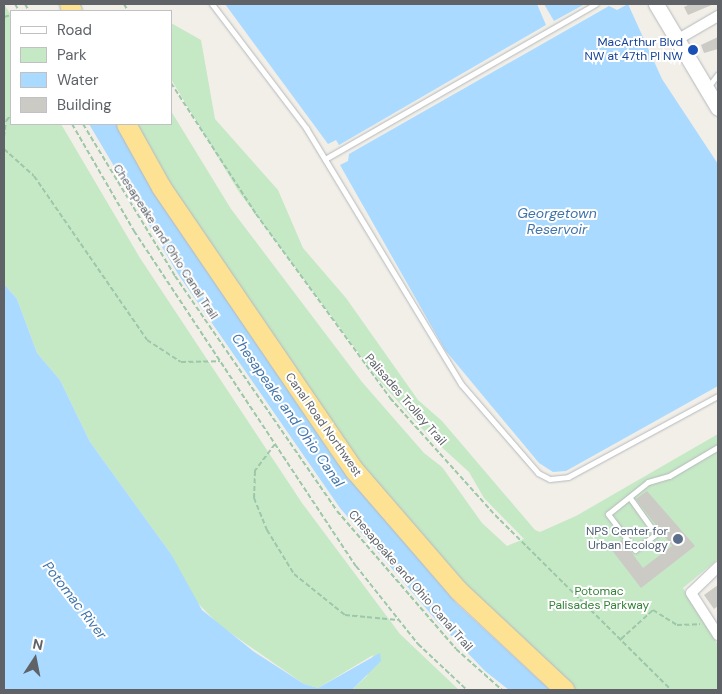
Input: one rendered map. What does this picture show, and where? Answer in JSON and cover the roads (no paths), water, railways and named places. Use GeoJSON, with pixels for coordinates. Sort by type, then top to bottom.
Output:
{"type":"FeatureCollection","features":[{"type":"Feature","properties":{"kind":"highway","name":"Canal Road Northwest"},"geometry":{"type":"LineString","coordinates":[[127,125],[161,187],[350,465],[458,590],[565,690]]}},
{"type":"Feature","properties":{"kind":"main road"},"geometry":{"type":"LineString","coordinates":[[656,4],[675,41],[718,108]]}},
{"type":"Feature","properties":{"kind":"street"},"geometry":{"type":"LineString","coordinates":[[675,41],[718,16]]}},
{"type":"Feature","properties":{"kind":"street"},"geometry":{"type":"LineString","coordinates":[[718,567],[694,586],[693,598],[718,635]]}},
{"type":"Feature","properties":{"kind":"lane"},"geometry":{"type":"LineString","coordinates":[[212,4],[273,80],[325,159],[425,331],[461,384],[538,473],[550,479],[568,477],[718,396]]}},
{"type":"Feature","properties":{"kind":"lane"},"geometry":{"type":"LineString","coordinates":[[325,159],[596,4]]}},
{"type":"Feature","properties":{"kind":"lane"},"geometry":{"type":"LineString","coordinates":[[706,90],[718,74]]}},
{"type":"Feature","properties":{"kind":"lane"},"geometry":{"type":"LineString","coordinates":[[630,498],[656,534],[635,550],[608,514],[648,482],[669,476],[718,447]]}},
{"type":"Feature","properties":{"kind":"water"},"geometry":{"type":"Polygon","coordinates":[[[225,4],[537,4],[546,25],[339,145],[336,140],[328,144],[225,4]]]}},
{"type":"Feature","properties":{"kind":"water"},"geometry":{"type":"Polygon","coordinates":[[[544,4],[585,4],[554,21],[544,4]]]}},
{"type":"Feature","properties":{"kind":"water","name":"Georgetown Reservoir"},"geometry":{"type":"Polygon","coordinates":[[[628,4],[662,79],[718,164],[718,386],[566,471],[553,472],[539,463],[445,350],[340,165],[348,161],[349,154],[609,6],[617,10],[628,4]]]}},
{"type":"Feature","properties":{"kind":"water","name":"Chesapeake and Ohio Canal"},"geometry":{"type":"Polygon","coordinates":[[[90,125],[118,125],[204,266],[338,464],[457,604],[550,690],[509,690],[485,671],[436,620],[340,508],[178,274],[90,125]]]}},
{"type":"Feature","properties":{"kind":"water","name":"Potomac River"},"geometry":{"type":"Polygon","coordinates":[[[4,284],[17,299],[37,353],[60,380],[90,442],[171,554],[202,610],[253,651],[304,684],[318,688],[380,653],[381,661],[352,690],[4,690],[4,284]]]}},
{"type":"Feature","properties":{"kind":"place","name":"MacArthur Blvd NW at 47th Pl NW"},"geometry":{"type":"Point","coordinates":[693,50]}},
{"type":"Feature","properties":{"kind":"place","name":"NPS Center for Urban Ecology"},"geometry":{"type":"Point","coordinates":[678,539]}},
{"type":"Feature","properties":{"kind":"park label","name":"Potomac Palisades Parkway"},"geometry":{"type":"Point","coordinates":[599,599]}}]}
